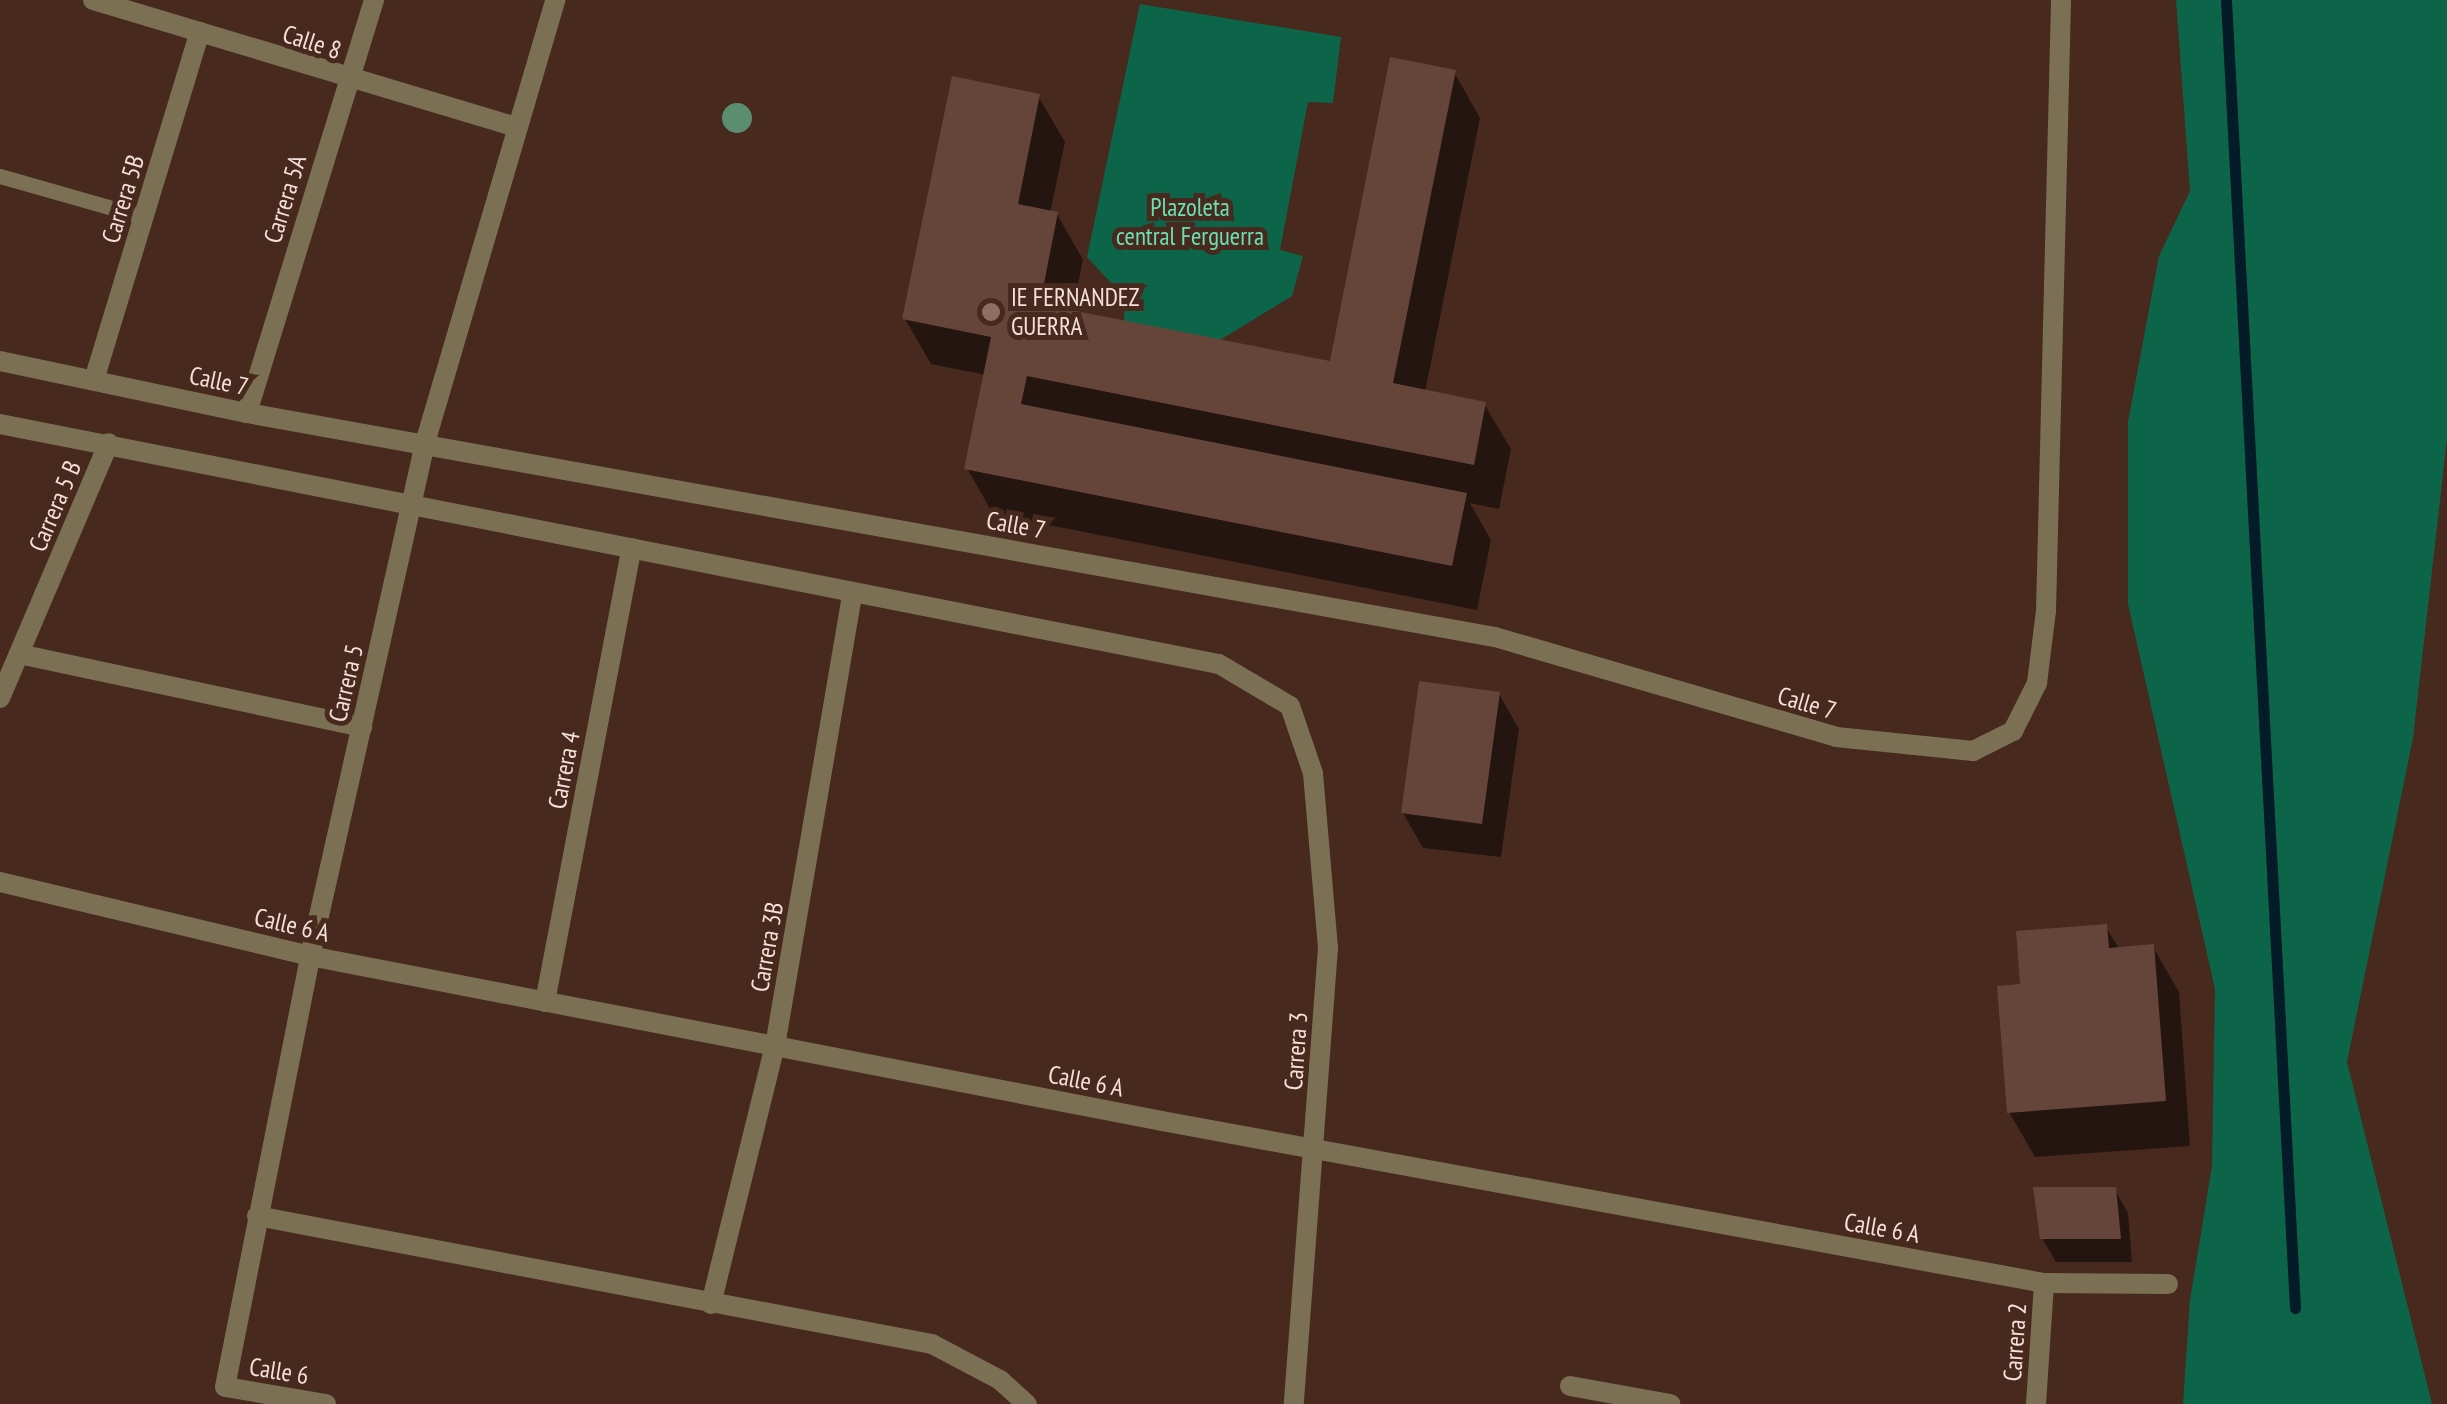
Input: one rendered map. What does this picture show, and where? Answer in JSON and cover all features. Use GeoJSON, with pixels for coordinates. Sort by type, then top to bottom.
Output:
{"type":"FeatureCollection","features":[{"type":"Feature","properties":{"kind":"street","name":"Calle 8"},"geometry":{"type":"LineString","coordinates":[[93,0],[346,79],[517,127]]}},
{"type":"Feature","properties":{"kind":"street","name":"Carrera 5A"},"geometry":{"type":"LineString","coordinates":[[247,413],[346,79],[374,0]]}},
{"type":"Feature","properties":{"kind":"street","name":"Carrera 5"},"geometry":{"type":"LineString","coordinates":[[224,1387],[310,956],[425,443],[555,0]]}},
{"type":"Feature","properties":{"kind":"street","name":"Calle 7"},"geometry":{"type":"LineString","coordinates":[[0,361],[247,413],[1495,637],[1836,738],[1973,751],[2013,731],[2036,683],[2046,612],[2062,0]]}},
{"type":"Feature","properties":{"kind":"street","name":"Carrera 5B"},"geometry":{"type":"LineString","coordinates":[[94,380],[200,32]]}},
{"type":"Feature","properties":{"kind":"street"},"geometry":{"type":"LineString","coordinates":[[0,424],[852,594]]}},
{"type":"Feature","properties":{"kind":"street","name":"Carrera 5 B"},"geometry":{"type":"LineString","coordinates":[[0,698],[109,443]]}},
{"type":"Feature","properties":{"kind":"street","name":"Carrera 4"},"geometry":{"type":"LineString","coordinates":[[545,1002],[632,548]]}},
{"type":"Feature","properties":{"kind":"street","name":"Carrera 3"},"geometry":{"type":"LineString","coordinates":[[852,594],[1219,664],[1290,706],[1314,773],[1328,948],[1294,1404]]}},
{"type":"Feature","properties":{"kind":"street","name":"Carrera 3B"},"geometry":{"type":"LineString","coordinates":[[711,1304],[775,1046],[852,594]]}},
{"type":"Feature","properties":{"kind":"street"},"geometry":{"type":"LineString","coordinates":[[19,654],[362,726]]}},
{"type":"Feature","properties":{"kind":"street","name":"Calle 6 A"},"geometry":{"type":"LineString","coordinates":[[0,882],[310,956],[1314,1149],[2044,1283],[2168,1284]]}},
{"type":"Feature","properties":{"kind":"street"},"geometry":{"type":"LineString","coordinates":[[258,1216],[932,1344],[1000,1380],[1027,1404]]}},
{"type":"Feature","properties":{"kind":"street","name":"Carrera 2"},"geometry":{"type":"LineString","coordinates":[[2036,1404],[2044,1283]]}},
{"type":"Feature","properties":{"kind":"street"},"geometry":{"type":"LineString","coordinates":[[1570,1386],[1670,1404]]}},
{"type":"Feature","properties":{"kind":"street","name":"Calle 6"},"geometry":{"type":"LineString","coordinates":[[224,1387],[326,1404]]}},
{"type":"Feature","properties":{"kind":"lane"},"geometry":{"type":"LineString","coordinates":[[0,176],[144,218]]}},
{"type":"Feature","properties":{"kind":"green space"},"geometry":{"type":"Polygon","coordinates":[[[2176,0],[2447,0],[2447,439],[2413,738],[2347,1062],[2432,1404],[2183,1404],[2190,1300],[2212,1166],[2215,989],[2128,604],[2128,422],[2159,256],[2190,191],[2176,0]]]}},
{"type":"Feature","properties":{"kind":"green space","name":"Plazoleta central Ferguerra"},"geometry":{"type":"Polygon","coordinates":[[[1140,4],[1341,37],[1333,103],[1308,102],[1280,250],[1303,256],[1292,296],[1220,340],[1124,321],[1125,298],[1087,257],[1140,4]]]}},
{"type":"Feature","properties":{"kind":"building","name":"IE FERNANDEZ GUERRA"},"geometry":{"type":"Polygon","coordinates":[[[1390,57],[1456,70],[1393,383],[1486,402],[1474,465],[1027,376],[1021,404],[1467,493],[1452,566],[964,469],[991,337],[902,319],[952,76],[1040,94],[1018,204],[1058,212],[1040,304],[1330,361],[1390,57]]]}},
{"type":"Feature","properties":{"kind":"building"},"geometry":{"type":"Polygon","coordinates":[[[1419,681],[1500,692],[1482,824],[1401,813],[1419,681]]]}},
{"type":"Feature","properties":{"kind":"building"},"geometry":{"type":"Polygon","coordinates":[[[2107,924],[2109,948],[2154,944],[2166,1101],[2007,1113],[1997,986],[2020,984],[2016,931],[2107,924]]]}},
{"type":"Feature","properties":{"kind":"building"},"geometry":{"type":"Polygon","coordinates":[[[2033,1187],[2116,1187],[2121,1239],[2040,1239],[2033,1187]]]}},
{"type":"Feature","properties":{"kind":"waterway"},"geometry":{"type":"LineString","coordinates":[[2226,0],[2295,1308]]}},
{"type":"Feature","properties":{"kind":"place","name":"IE FERNANDEZ GUERRA"},"geometry":{"type":"Point","coordinates":[991,312]}}]}
